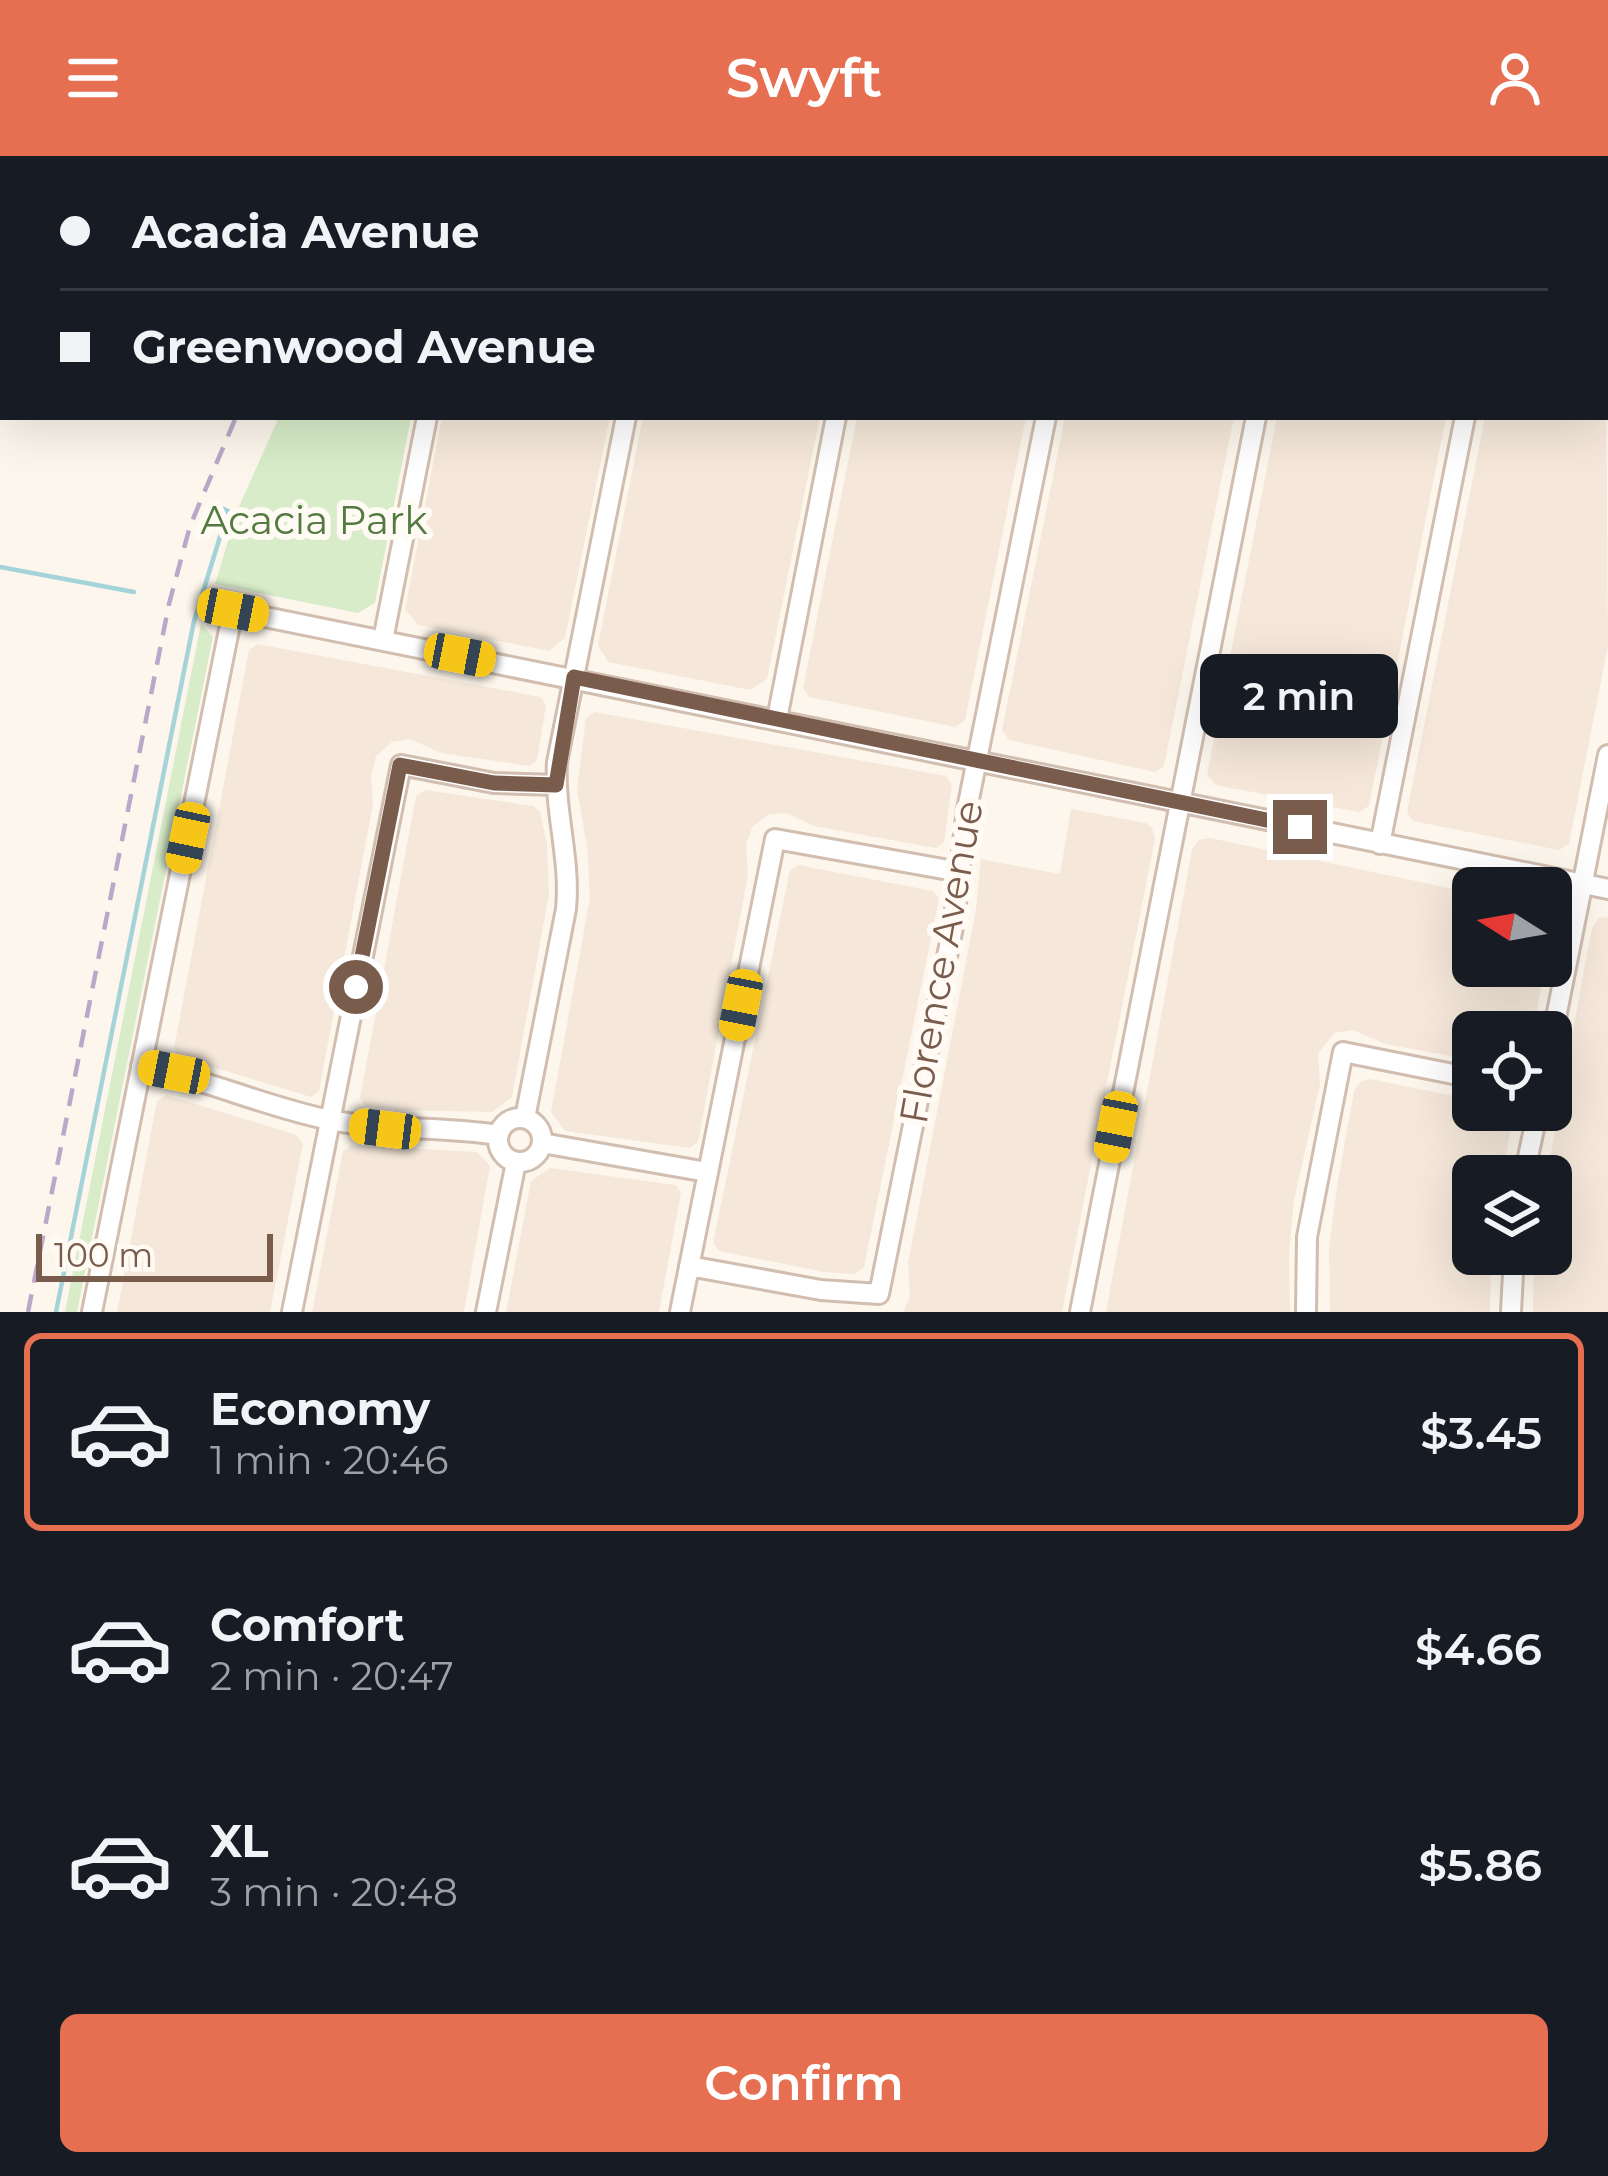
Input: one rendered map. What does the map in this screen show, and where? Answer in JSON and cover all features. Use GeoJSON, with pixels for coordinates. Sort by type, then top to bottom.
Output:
{"type":"FeatureCollection","features":[{"type":"Feature","properties":{"kind":"street"},"geometry":{"type":"LineString","coordinates":[[383,640],[426,420]]}},
{"type":"Feature","properties":{"kind":"street"},"geometry":{"type":"LineString","coordinates":[[525,1118],[568,895],[567,852],[556,785],[625,420]]}},
{"type":"Feature","properties":{"kind":"street"},"geometry":{"type":"LineString","coordinates":[[776,718],[835,420]]}},
{"type":"Feature","properties":{"kind":"street","name":"Florence Avenue"},"geometry":{"type":"LineString","coordinates":[[689,1266],[821,1290],[879,1294],[960,872],[977,759],[1045,420]]}},
{"type":"Feature","properties":{"kind":"street"},"geometry":{"type":"LineString","coordinates":[[1081,1312],[1255,420]]}},
{"type":"Feature","properties":{"kind":"street"},"geometry":{"type":"LineString","coordinates":[[1380,844],[1464,420]]}},
{"type":"Feature","properties":{"kind":"street"},"geometry":{"type":"LineString","coordinates":[[211,606],[1608,889]]}},
{"type":"Feature","properties":{"kind":"street"},"geometry":{"type":"LineString","coordinates":[[92,1312],[233,610]]}},
{"type":"Feature","properties":{"kind":"street"},"geometry":{"type":"LineString","coordinates":[[1557,1011],[1608,755]]}},
{"type":"Feature","properties":{"kind":"street"},"geometry":{"type":"LineString","coordinates":[[292,1312],[400,765],[494,783],[556,785]]}},
{"type":"Feature","properties":{"kind":"street"},"geometry":{"type":"LineString","coordinates":[[680,1312],[775,839],[960,872]]}},
{"type":"Feature","properties":{"kind":"street"},"geometry":{"type":"LineString","coordinates":[[1306,1312],[1307,1238],[1343,1052],[1452,1074]]}},
{"type":"Feature","properties":{"kind":"street"},"geometry":{"type":"LineString","coordinates":[[142,1066],[330,1120],[385,1129],[454,1129],[497,1136]]}},
{"type":"Feature","properties":{"kind":"street"},"geometry":{"type":"LineString","coordinates":[[525,1118],[540,1130],[542,1143],[536,1156],[516,1162],[500,1150],[497,1136],[509,1120],[525,1118]]}},
{"type":"Feature","properties":{"kind":"street"},"geometry":{"type":"LineString","coordinates":[[542,1143],[707,1172]]}},
{"type":"Feature","properties":{"kind":"street"},"geometry":{"type":"LineString","coordinates":[[485,1312],[516,1162]]}},
{"type":"Feature","properties":{"kind":"street"},"geometry":{"type":"LineString","coordinates":[[1511,1312],[1513,1275]]}},
{"type":"Feature","properties":{"kind":"shaded area"},"geometry":{"type":"Polygon","coordinates":[[[441,420],[609,420],[565,638],[549,651],[418,625],[405,609],[441,420]]]}},
{"type":"Feature","properties":{"kind":"shaded area"},"geometry":{"type":"Polygon","coordinates":[[[642,420],[819,420],[767,679],[750,690],[608,662],[598,645],[642,420]]]}},
{"type":"Feature","properties":{"kind":"shaded area"},"geometry":{"type":"Polygon","coordinates":[[[856,420],[1025,420],[965,720],[955,727],[809,697],[803,688],[856,420]]]}},
{"type":"Feature","properties":{"kind":"shaded area"},"geometry":{"type":"Polygon","coordinates":[[[1064,420],[1233,420],[1164,766],[1155,772],[1009,740],[1002,730],[1064,420]]]}},
{"type":"Feature","properties":{"kind":"shaded area"},"geometry":{"type":"Polygon","coordinates":[[[1276,420],[1445,420],[1369,806],[1359,812],[1215,785],[1207,774],[1276,420]]]}},
{"type":"Feature","properties":{"kind":"shaded area"},"geometry":{"type":"Polygon","coordinates":[[[1484,420],[1606,420],[1608,646],[1569,844],[1559,850],[1413,821],[1407,812],[1484,420]]]}},
{"type":"Feature","properties":{"kind":"shaded area"},"geometry":{"type":"Polygon","coordinates":[[[257,644],[541,697],[546,705],[537,760],[530,766],[441,753],[410,739],[392,742],[376,756],[371,777],[373,804],[319,1091],[311,1097],[179,1057],[174,1048],[249,650],[257,644]]]}},
{"type":"Feature","properties":{"kind":"shaded area"},"geometry":{"type":"Polygon","coordinates":[[[595,712],[946,776],[952,785],[944,842],[936,848],[814,826],[786,813],[768,815],[753,826],[746,844],[748,875],[698,1142],[690,1148],[565,1131],[551,1112],[590,898],[577,790],[586,718],[595,712]]]}},
{"type":"Feature","properties":{"kind":"shaded area"},"geometry":{"type":"Polygon","coordinates":[[[425,790],[533,806],[540,812],[547,844],[549,894],[512,1097],[492,1112],[397,1110],[365,1106],[360,1098],[416,796],[425,790]]]}},
{"type":"Feature","properties":{"kind":"shaded area"},"geometry":{"type":"Polygon","coordinates":[[[1071,809],[1146,823],[1155,839],[1062,1312],[903,1312],[910,1297],[908,1263],[976,910],[981,859],[1060,874],[1071,809]]]}},
{"type":"Feature","properties":{"kind":"shaded area"},"geometry":{"type":"Polygon","coordinates":[[[1210,838],[1452,889],[1452,987],[1541,987],[1537,1011],[1452,1011],[1452,1056],[1385,1044],[1353,1030],[1334,1033],[1318,1054],[1320,1085],[1294,1200],[1290,1312],[1106,1312],[1192,850],[1199,840],[1210,838]]]}},
{"type":"Feature","properties":{"kind":"shaded area"},"geometry":{"type":"Polygon","coordinates":[[[798,865],[933,891],[939,899],[864,1267],[855,1274],[719,1251],[713,1243],[790,870],[798,865]]]}},
{"type":"Feature","properties":{"kind":"shaded area"},"geometry":{"type":"Polygon","coordinates":[[[1608,917],[1608,1312],[1533,1312],[1534,1275],[1572,1275],[1572,1155],[1551,1155],[1555,1131],[1572,1131],[1572,1037],[1592,928],[1599,918],[1608,917]]]}},
{"type":"Feature","properties":{"kind":"shaded area"},"geometry":{"type":"Polygon","coordinates":[[[1370,1079],[1452,1096],[1452,1131],[1510,1131],[1506,1155],[1452,1155],[1452,1275],[1491,1275],[1490,1312],[1330,1312],[1329,1247],[1354,1091],[1370,1079]]]}},
{"type":"Feature","properties":{"kind":"shaded area"},"geometry":{"type":"Polygon","coordinates":[[[166,1095],[297,1135],[303,1144],[270,1312],[117,1312],[157,1101],[166,1095]]]}},
{"type":"Feature","properties":{"kind":"shaded area"},"geometry":{"type":"Polygon","coordinates":[[[351,1145],[477,1152],[490,1166],[464,1312],[312,1312],[343,1151],[351,1145]]]}},
{"type":"Feature","properties":{"kind":"shaded area"},"geometry":{"type":"Polygon","coordinates":[[[550,1168],[676,1185],[681,1193],[659,1312],[506,1312],[531,1181],[550,1168]]]}},
{"type":"Feature","properties":{"kind":"green space","name":"Acacia Park"},"geometry":{"type":"Polygon","coordinates":[[[278,420],[410,420],[375,603],[358,613],[215,584],[237,511],[278,420]]]}},
{"type":"Feature","properties":{"kind":"green space"},"geometry":{"type":"Polygon","coordinates":[[[201,624],[213,637],[77,1312],[65,1312],[201,624]]]}},
{"type":"Feature","properties":{"kind":"waterway"},"geometry":{"type":"LineString","coordinates":[[56,1312],[194,621],[228,511],[215,505]]}},
{"type":"Feature","properties":{"kind":"waterway"},"geometry":{"type":"LineString","coordinates":[[0,567],[134,592]]}},
{"type":"Feature","properties":{"kind":"railway"},"geometry":{"type":"LineString","coordinates":[[28,1312],[169,604],[190,526],[235,420]]}},
{"type":"Feature","properties":{"kind":"route"},"geometry":{"type":"LineString","coordinates":[[356,987],[400,765],[525,787],[556,785],[574,677],[1300,827]]}}]}
